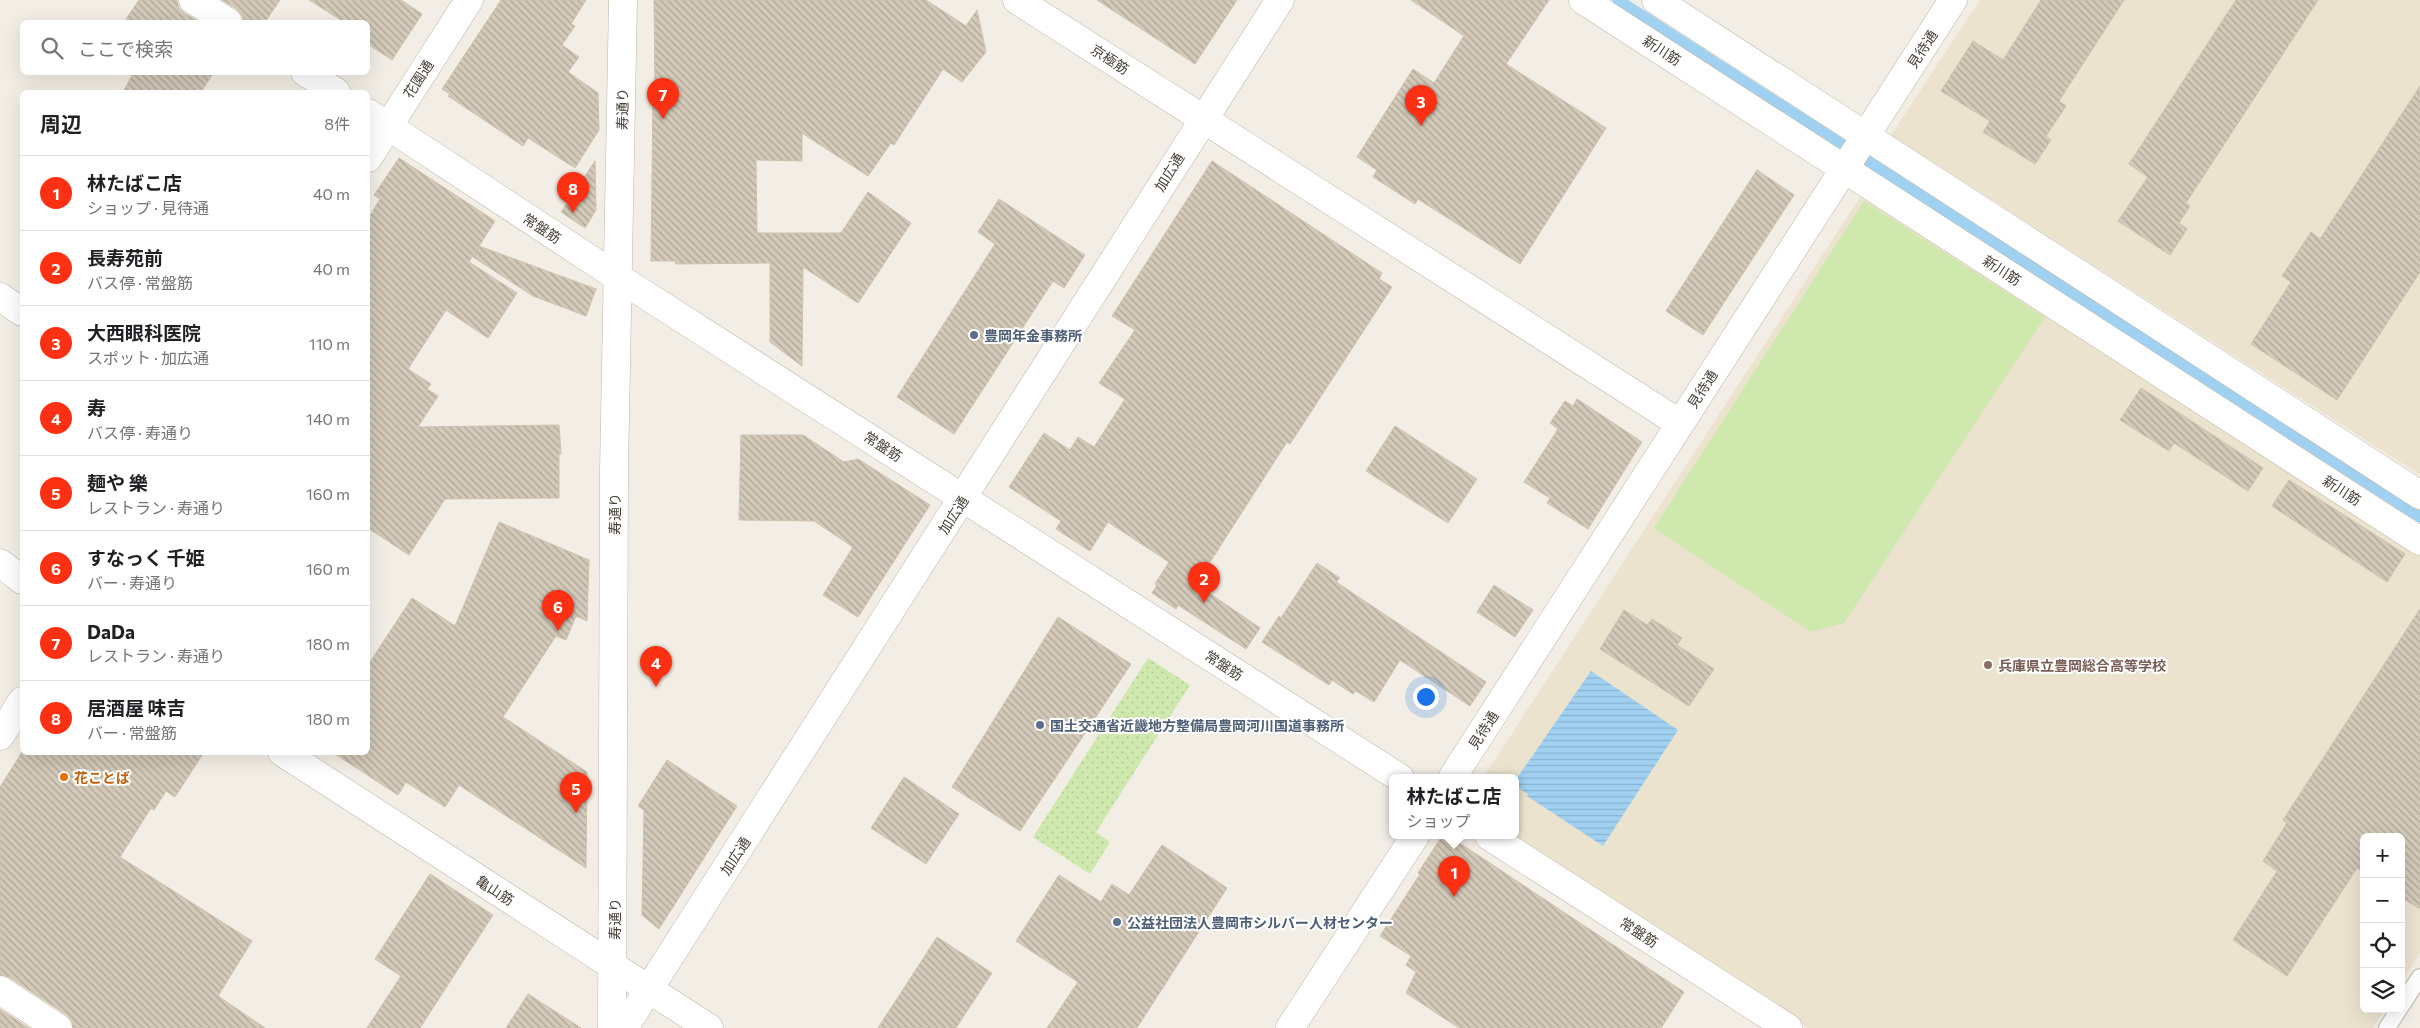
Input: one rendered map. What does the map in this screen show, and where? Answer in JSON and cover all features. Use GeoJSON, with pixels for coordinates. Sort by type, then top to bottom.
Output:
{"type":"FeatureCollection","features":[{"type":"Feature","properties":{"kind":"street"},"geometry":{"type":"LineString","coordinates":[[193,0],[225,20]]}},
{"type":"Feature","properties":{"kind":"street","name":"花園通"},"geometry":{"type":"LineString","coordinates":[[370,150],[378,119],[469,0]]}},
{"type":"Feature","properties":{"kind":"street","name":"寿通り"},"geometry":{"type":"LineString","coordinates":[[612,1028],[614,966],[614,470],[623,0]]}},
{"type":"Feature","properties":{"kind":"street","name":"京極筋"},"geometry":{"type":"LineString","coordinates":[[1017,0],[1679,423]]}},
{"type":"Feature","properties":{"kind":"street","name":"加広通"},"geometry":{"type":"LineString","coordinates":[[624,1028],[964,498],[1203,118],[1280,0]]}},
{"type":"Feature","properties":{"kind":"street","name":"新川筋"},"geometry":{"type":"LineString","coordinates":[[1583,0],[2420,541]]}},
{"type":"Feature","properties":{"kind":"street"},"geometry":{"type":"LineString","coordinates":[[1656,0],[2420,495]]}},
{"type":"Feature","properties":{"kind":"street","name":"見待通"},"geometry":{"type":"LineString","coordinates":[[1455,774],[1953,0]]}},
{"type":"Feature","properties":{"kind":"street"},"geometry":{"type":"LineString","coordinates":[[310,75],[333,90]]}},
{"type":"Feature","properties":{"kind":"street","name":"常盤筋"},"geometry":{"type":"LineString","coordinates":[[378,119],[619,278],[1394,774]]}},
{"type":"Feature","properties":{"kind":"street"},"geometry":{"type":"LineString","coordinates":[[0,297],[20,311]]}},
{"type":"Feature","properties":{"kind":"street"},"geometry":{"type":"LineString","coordinates":[[0,563],[20,578]]}},
{"type":"Feature","properties":{"kind":"street"},"geometry":{"type":"LineString","coordinates":[[0,736],[20,704]]}},
{"type":"Feature","properties":{"kind":"street","name":"亀山筋"},"geometry":{"type":"LineString","coordinates":[[287,755],[709,1028]]}},
{"type":"Feature","properties":{"kind":"street"},"geometry":{"type":"LineString","coordinates":[[1290,1028],[1413,839]]}},
{"type":"Feature","properties":{"kind":"street","name":"常盤筋"},"geometry":{"type":"LineString","coordinates":[[1494,839],[1788,1028]]}},
{"type":"Feature","properties":{"kind":"street"},"geometry":{"type":"LineString","coordinates":[[0,990],[58,1028]]}},
{"type":"Feature","properties":{"kind":"lane"},"geometry":{"type":"LineString","coordinates":[[2405,1000],[2420,977]]}},
{"type":"Feature","properties":{"kind":"lane"},"geometry":{"type":"LineString","coordinates":[[2387,1028],[2396,1013]]}},
{"type":"Feature","properties":{"kind":"shaded area"},"geometry":{"type":"Polygon","coordinates":[[[1980,0],[2420,0],[2420,475],[1891,135],[1980,0]]]}},
{"type":"Feature","properties":{"kind":"shaded area","name":"兵庫県立豊岡総合高等学校"},"geometry":{"type":"Polygon","coordinates":[[[1864,191],[2420,552],[2420,953],[2405,977],[2405,833],[2360,833],[2360,1013],[2382,1013],[2373,1028],[1808,1028],[1513,839],[1519,839],[1519,774],[1486,774],[1864,191]]]}},
{"type":"Feature","properties":{"kind":"green space"},"geometry":{"type":"Polygon","coordinates":[[[1864,201],[2045,317],[1844,623],[1811,632],[1654,528],[1864,201]]]}},
{"type":"Feature","properties":{"kind":"green space"},"geometry":{"type":"Polygon","coordinates":[[[1148,658],[1190,685],[1096,832],[1110,842],[1090,874],[1033,837],[1148,658]]]}},
{"type":"Feature","properties":{"kind":"water"},"geometry":{"type":"Polygon","coordinates":[[[1591,671],[1678,730],[1603,846],[1527,796],[1528,794],[1519,788],[1519,775],[1591,671]]]}},
{"type":"Feature","properties":{"kind":"building"},"geometry":{"type":"Polygon","coordinates":[[[139,0],[177,0],[179,8],[196,20],[125,20],[139,0]]]}},
{"type":"Feature","properties":{"kind":"building"},"geometry":{"type":"Polygon","coordinates":[[[222,0],[280,0],[266,20],[243,20],[237,9],[222,0]]]}},
{"type":"Feature","properties":{"kind":"building"},"geometry":{"type":"Polygon","coordinates":[[[309,0],[401,0],[422,14],[392,60],[370,45],[370,20],[341,20],[309,0]]]}},
{"type":"Feature","properties":{"kind":"building"},"geometry":{"type":"Polygon","coordinates":[[[501,0],[586,0],[571,24],[575,26],[562,45],[579,57],[568,72],[598,93],[599,130],[575,168],[528,138],[523,146],[448,96],[450,94],[442,89],[501,0]]]}},
{"type":"Feature","properties":{"kind":"building"},"geometry":{"type":"Polygon","coordinates":[[[654,0],[926,0],[966,26],[977,10],[986,52],[962,82],[943,69],[894,145],[891,143],[868,176],[802,133],[802,161],[756,160],[757,233],[841,233],[868,192],[911,223],[858,303],[803,267],[802,366],[770,342],[770,263],[676,264],[675,261],[651,261],[653,93],[655,93],[654,0]]]}},
{"type":"Feature","properties":{"kind":"building"},"geometry":{"type":"Polygon","coordinates":[[[1097,0],[1237,0],[1195,64],[1097,0]]]}},
{"type":"Feature","properties":{"kind":"building"},"geometry":{"type":"Polygon","coordinates":[[[1411,0],[1549,0],[1506,64],[1606,128],[1520,264],[1418,199],[1415,204],[1373,177],[1377,170],[1357,157],[1413,69],[1434,83],[1464,36],[1411,0]]]}},
{"type":"Feature","properties":{"kind":"building"},"geometry":{"type":"Polygon","coordinates":[[[2041,0],[2124,0],[2059,101],[2066,106],[2046,136],[2051,140],[2035,164],[1983,132],[1990,121],[1941,91],[1973,41],[2003,60],[2041,0]]]}},
{"type":"Feature","properties":{"kind":"building"},"geometry":{"type":"Polygon","coordinates":[[[2236,0],[2318,0],[2186,203],[2190,206],[2179,223],[2187,229],[2170,255],[2118,221],[2148,177],[2129,164],[2236,0]]]}},
{"type":"Feature","properties":{"kind":"building"},"geometry":{"type":"Polygon","coordinates":[[[132,75],[212,75],[202,90],[124,90],[132,75]]]}},
{"type":"Feature","properties":{"kind":"building"},"geometry":{"type":"Polygon","coordinates":[[[2420,86],[2420,272],[2337,400],[2251,344],[2291,282],[2282,276],[2311,232],[2320,239],[2420,86]]]}},
{"type":"Feature","properties":{"kind":"building"},"geometry":{"type":"Polygon","coordinates":[[[399,158],[495,221],[469,262],[517,293],[488,338],[446,310],[408,369],[431,384],[427,389],[438,396],[418,427],[559,425],[561,454],[559,454],[559,498],[445,499],[409,555],[370,529],[370,216],[380,199],[374,195],[399,158]]]}},
{"type":"Feature","properties":{"kind":"building"},"geometry":{"type":"Polygon","coordinates":[[[595,161],[596,210],[585,228],[561,212],[595,161]]]}},
{"type":"Feature","properties":{"kind":"building"},"geometry":{"type":"Polygon","coordinates":[[[1212,161],[1382,273],[1379,279],[1392,287],[1290,444],[1287,442],[1196,584],[1260,628],[1246,649],[1178,605],[1176,609],[1152,593],[1157,585],[1155,584],[1169,562],[1108,522],[1090,551],[1056,529],[1061,521],[1009,487],[1044,433],[1070,450],[1078,437],[1094,447],[1125,399],[1099,383],[1135,330],[1112,316],[1212,161]]]}},
{"type":"Feature","properties":{"kind":"building"},"geometry":{"type":"Polygon","coordinates":[[[1757,170],[1794,195],[1703,335],[1666,311],[1757,170]]]}},
{"type":"Feature","properties":{"kind":"building"},"geometry":{"type":"Polygon","coordinates":[[[999,199],[1085,255],[1064,288],[1053,281],[954,434],[897,397],[995,244],[978,232],[999,199]]]}},
{"type":"Feature","properties":{"kind":"building"},"geometry":{"type":"Polygon","coordinates":[[[479,246],[596,289],[586,316],[533,296],[473,257],[479,246]]]}},
{"type":"Feature","properties":{"kind":"building"},"geometry":{"type":"Polygon","coordinates":[[[2141,388],[2263,468],[2248,491],[2174,443],[2169,451],[2120,420],[2141,388]]]}},
{"type":"Feature","properties":{"kind":"building"},"geometry":{"type":"Polygon","coordinates":[[[1577,399],[1642,442],[1588,529],[1547,503],[1550,498],[1524,482],[1558,429],[1550,423],[1565,401],[1573,406],[1577,399]]]}},
{"type":"Feature","properties":{"kind":"building"},"geometry":{"type":"Polygon","coordinates":[[[1395,426],[1477,479],[1448,523],[1366,471],[1395,426]]]}},
{"type":"Feature","properties":{"kind":"building"},"geometry":{"type":"Polygon","coordinates":[[[741,435],[803,435],[844,462],[858,459],[930,505],[858,617],[823,595],[853,547],[814,521],[739,520],[741,435]]]}},
{"type":"Feature","properties":{"kind":"building"},"geometry":{"type":"Polygon","coordinates":[[[2289,480],[2405,554],[2387,582],[2272,506],[2289,480]]]}},
{"type":"Feature","properties":{"kind":"building"},"geometry":{"type":"Polygon","coordinates":[[[499,522],[589,560],[587,621],[576,616],[566,640],[556,636],[503,717],[587,772],[586,868],[459,785],[445,807],[406,782],[398,795],[337,755],[370,755],[370,662],[412,598],[455,626],[499,522]]]}},
{"type":"Feature","properties":{"kind":"building"},"geometry":{"type":"Polygon","coordinates":[[[1317,563],[1340,578],[1336,582],[1486,682],[1470,706],[1400,660],[1374,702],[1356,691],[1353,694],[1332,680],[1329,685],[1262,642],[1279,616],[1281,618],[1317,563]]]}},
{"type":"Feature","properties":{"kind":"building"},"geometry":{"type":"Polygon","coordinates":[[[1494,585],[1533,610],[1515,637],[1477,612],[1494,585]]]}},
{"type":"Feature","properties":{"kind":"building"},"geometry":{"type":"Polygon","coordinates":[[[2420,609],[2420,909],[2405,900],[2405,833],[2360,833],[2360,870],[2357,868],[2287,976],[2233,940],[2277,871],[2263,861],[2287,823],[2283,820],[2420,609]]]}},
{"type":"Feature","properties":{"kind":"building"},"geometry":{"type":"Polygon","coordinates":[[[1624,610],[1647,625],[1652,619],[1682,638],[1677,645],[1714,669],[1689,706],[1600,649],[1624,610]]]}},
{"type":"Feature","properties":{"kind":"building","name":"国土交通省近畿地方整備局豊岡河川国道事務所"},"geometry":{"type":"Polygon","coordinates":[[[1058,617],[1131,664],[1020,831],[952,787],[1058,617]]]}},
{"type":"Feature","properties":{"kind":"building"},"geometry":{"type":"Polygon","coordinates":[[[20,755],[202,755],[175,797],[166,791],[154,810],[151,808],[120,857],[252,941],[218,996],[265,1028],[73,1028],[72,1021],[67,1015],[9,977],[0,975],[0,787],[20,755]]]}},
{"type":"Feature","properties":{"kind":"building"},"geometry":{"type":"Polygon","coordinates":[[[667,760],[737,806],[659,929],[642,915],[644,810],[638,806],[667,760]]]}},
{"type":"Feature","properties":{"kind":"building"},"geometry":{"type":"Polygon","coordinates":[[[904,777],[959,814],[926,864],[871,828],[904,777]]]}},
{"type":"Feature","properties":{"kind":"building"},"geometry":{"type":"Polygon","coordinates":[[[1440,839],[1454,839],[1684,992],[1661,1028],[1459,1028],[1406,993],[1416,972],[1406,965],[1411,956],[1380,936],[1420,874],[1418,873],[1440,839]]]}},
{"type":"Feature","properties":{"kind":"building","name":"公益社団法人豊岡市シルバー人材センター"},"geometry":{"type":"Polygon","coordinates":[[[1162,845],[1227,888],[1137,1028],[1047,1028],[1078,982],[1016,941],[1059,875],[1101,902],[1112,884],[1129,895],[1162,845]]]}},
{"type":"Feature","properties":{"kind":"building"},"geometry":{"type":"Polygon","coordinates":[[[430,874],[493,915],[420,1028],[367,1028],[401,976],[375,959],[430,874]]]}},
{"type":"Feature","properties":{"kind":"building"},"geometry":{"type":"Polygon","coordinates":[[[937,937],[992,973],[956,1028],[878,1028],[937,937]]]}},
{"type":"Feature","properties":{"kind":"building"},"geometry":{"type":"Polygon","coordinates":[[[528,994],[581,1028],[506,1028],[528,994]]]}},
{"type":"Feature","properties":{"kind":"building"},"geometry":{"type":"Polygon","coordinates":[[[0,1009],[29,1028],[0,1028],[0,1009]]]}},
{"type":"Feature","properties":{"kind":"waterway"},"geometry":{"type":"LineString","coordinates":[[1618,0],[2420,517]]}},
{"type":"Feature","properties":{"kind":"place","name":"DaDa"},"geometry":{"type":"Point","coordinates":[663,119]}},
{"type":"Feature","properties":{"kind":"place","name":"大西眼科医院"},"geometry":{"type":"Point","coordinates":[1421,126]}},
{"type":"Feature","properties":{"kind":"place","name":"居酒屋 味吉"},"geometry":{"type":"Point","coordinates":[573,213]}},
{"type":"Feature","properties":{"kind":"place","name":"豊岡年金事務所"},"geometry":{"type":"Point","coordinates":[974,335]}},
{"type":"Feature","properties":{"kind":"place","name":"長寿苑前"},"geometry":{"type":"Point","coordinates":[1204,603]}},
{"type":"Feature","properties":{"kind":"place","name":"すなっく 千姫"},"geometry":{"type":"Point","coordinates":[558,631]}},
{"type":"Feature","properties":{"kind":"place","name":"兵庫県立豊岡総合高等学校"},"geometry":{"type":"Point","coordinates":[1988,665]}},
{"type":"Feature","properties":{"kind":"place","name":"寿"},"geometry":{"type":"Point","coordinates":[656,687]}},
{"type":"Feature","properties":{"kind":"place","name":"国土交通省近畿地方整備局豊岡河川国道事務所"},"geometry":{"type":"Point","coordinates":[1040,725]}},
{"type":"Feature","properties":{"kind":"place","name":"花ことば"},"geometry":{"type":"Point","coordinates":[64,777]}},
{"type":"Feature","properties":{"kind":"place","name":"麺や 樂"},"geometry":{"type":"Point","coordinates":[576,813]}},
{"type":"Feature","properties":{"kind":"place","name":"林たばこ店"},"geometry":{"type":"Point","coordinates":[1454,897]}},
{"type":"Feature","properties":{"kind":"place","name":"公益社団法人豊岡市シルバー人材センター"},"geometry":{"type":"Point","coordinates":[1117,922]}}]}
